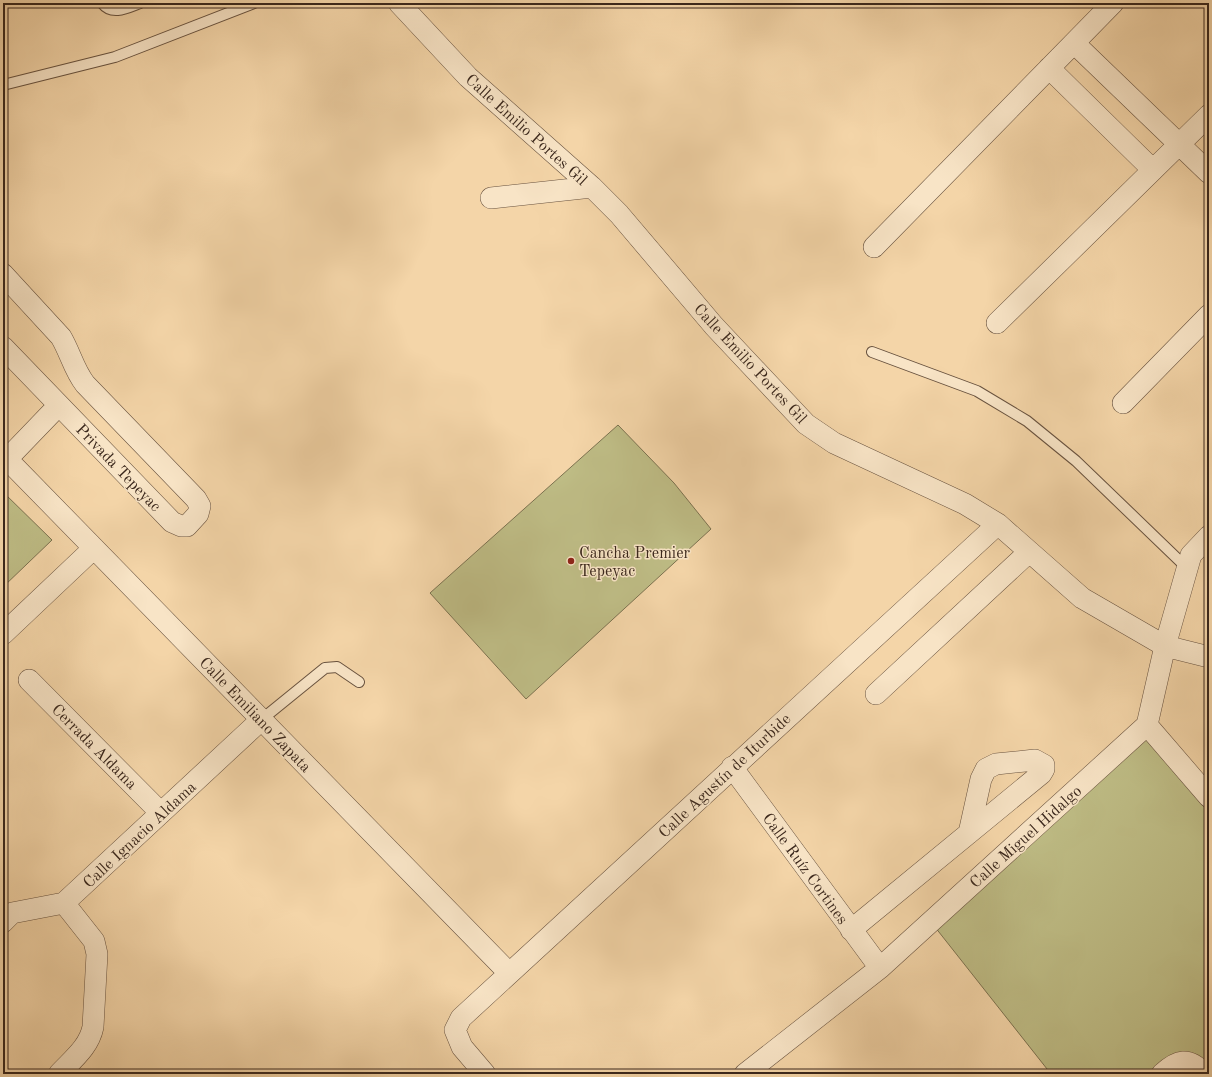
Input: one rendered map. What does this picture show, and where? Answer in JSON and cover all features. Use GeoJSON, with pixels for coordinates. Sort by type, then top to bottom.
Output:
{"type":"FeatureCollection","features":[{"type":"Feature","properties":{"kind":"street","name":"Calle Emilio Portes Gil"},"geometry":{"type":"LineString","coordinates":[[399,3],[468,77],[592,187],[619,214],[714,326],[806,424],[834,443],[965,504],[998,524],[1082,598],[1165,646],[1209,657]]}},
{"type":"Feature","properties":{"kind":"street"},"geometry":{"type":"LineString","coordinates":[[874,247],[1113,3]]}},
{"type":"Feature","properties":{"kind":"street"},"geometry":{"type":"LineString","coordinates":[[1074,43],[1209,173]]}},
{"type":"Feature","properties":{"kind":"street"},"geometry":{"type":"LineString","coordinates":[[1049,68],[1153,170]]}},
{"type":"Feature","properties":{"kind":"street"},"geometry":{"type":"LineString","coordinates":[[998,323],[1209,115]]}},
{"type":"Feature","properties":{"kind":"street"},"geometry":{"type":"LineString","coordinates":[[491,198],[592,187]]}},
{"type":"Feature","properties":{"kind":"street","name":"Privada Tepeyac"},"geometry":{"type":"LineString","coordinates":[[3,274],[61,337],[68,349],[77,374],[84,384],[196,499],[200,506],[198,514],[188,526],[181,526],[172,522],[3,347]]}},
{"type":"Feature","properties":{"kind":"street"},"geometry":{"type":"LineString","coordinates":[[1123,403],[1209,315]]}},
{"type":"Feature","properties":{"kind":"street"},"geometry":{"type":"LineString","coordinates":[[5,457],[59,405]]}},
{"type":"Feature","properties":{"kind":"street","name":"Calle Emiliano Zapata"},"geometry":{"type":"LineString","coordinates":[[5,457],[510,973]]}},
{"type":"Feature","properties":{"kind":"street","name":"Calle Agustín de Iturbide"},"geometry":{"type":"LineString","coordinates":[[485,1074],[462,1047],[455,1030],[462,1018],[998,524]]}},
{"type":"Feature","properties":{"kind":"street"},"geometry":{"type":"LineString","coordinates":[[1209,536],[1191,554],[1165,646],[1147,725],[1209,797]]}},
{"type":"Feature","properties":{"kind":"street"},"geometry":{"type":"LineString","coordinates":[[3,634],[94,548]]}},
{"type":"Feature","properties":{"kind":"street"},"geometry":{"type":"LineString","coordinates":[[876,694],[1029,552]]}},
{"type":"Feature","properties":{"kind":"street","name":"Cerrada Aldama"},"geometry":{"type":"LineString","coordinates":[[29,680],[161,813]]}},
{"type":"Feature","properties":{"kind":"street","name":"Calle Ignacio Aldama"},"geometry":{"type":"LineString","coordinates":[[64,903],[261,720]]}},
{"type":"Feature","properties":{"kind":"street","name":"Calle Miguel Hidalgo"},"geometry":{"type":"LineString","coordinates":[[745,1074],[880,968],[1147,725]]}},
{"type":"Feature","properties":{"kind":"street","name":"Calle Ruíz Cortines"},"geometry":{"type":"LineString","coordinates":[[732,768],[880,968]]}},
{"type":"Feature","properties":{"kind":"street"},"geometry":{"type":"LineString","coordinates":[[851,930],[969,833]]}},
{"type":"Feature","properties":{"kind":"street"},"geometry":{"type":"LineString","coordinates":[[3,922],[12,913],[64,903],[94,941],[97,954],[93,1027],[90,1038],[84,1048],[59,1074]]}},
{"type":"Feature","properties":{"kind":"street"},"geometry":{"type":"LineString","coordinates":[[1162,1074],[1172,1065],[1186,1061],[1198,1066],[1204,1074]]}},
{"type":"Feature","properties":{"kind":"lane"},"geometry":{"type":"LineString","coordinates":[[102,3],[109,9],[116,10],[140,3]]}},
{"type":"Feature","properties":{"kind":"lane"},"geometry":{"type":"LineString","coordinates":[[3,85],[115,57],[254,3]]}},
{"type":"Feature","properties":{"kind":"lane"},"geometry":{"type":"LineString","coordinates":[[872,352],[977,391],[1027,420],[1076,461],[1187,568]]}},
{"type":"Feature","properties":{"kind":"lane"},"geometry":{"type":"LineString","coordinates":[[261,720],[326,668],[337,667],[359,682]]}},
{"type":"Feature","properties":{"kind":"shaded area","name":"Cancha Premier Tepeyac"},"geometry":{"type":"Polygon","coordinates":[[[618,425],[674,483],[711,529],[526,699],[430,593],[618,425]]]}},
{"type":"Feature","properties":{"kind":"shaded area"},"geometry":{"type":"Polygon","coordinates":[[[3,492],[52,540],[3,587],[3,492]]]}},
{"type":"Feature","properties":{"kind":"shaded area"},"geometry":{"type":"Polygon","coordinates":[[[1147,725],[1209,799],[1209,1074],[1186,1061],[1170,1074],[1051,1074],[931,922],[1147,725]]]}},
{"type":"Feature","properties":{"kind":"place","name":"Cancha Premier Tepeyac"},"geometry":{"type":"Point","coordinates":[571,561]}}]}
